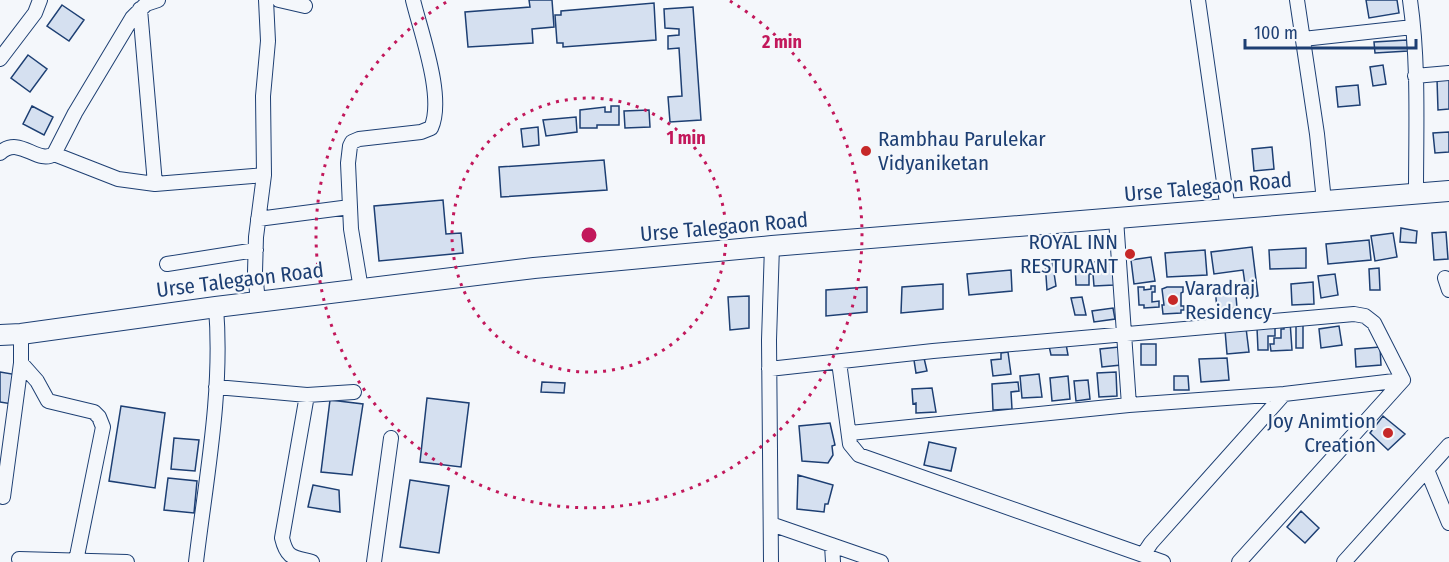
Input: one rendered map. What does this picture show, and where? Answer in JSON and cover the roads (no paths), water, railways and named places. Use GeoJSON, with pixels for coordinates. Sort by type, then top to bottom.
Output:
{"type":"FeatureCollection","features":[{"type":"Feature","properties":{"kind":"highway","name":"Urse Talegaon Road"},"geometry":{"type":"LineString","coordinates":[[7,336],[216,307],[534,268],[772,246],[1449,191]]}},
{"type":"Feature","properties":{"kind":"street"},"geometry":{"type":"LineString","coordinates":[[0,58],[35,13],[40,0]]}},
{"type":"Feature","properties":{"kind":"street"},"geometry":{"type":"LineString","coordinates":[[0,153],[6,148],[14,147],[43,156],[49,157],[54,154],[112,49],[140,9],[158,0]]}},
{"type":"Feature","properties":{"kind":"street"},"geometry":{"type":"LineString","coordinates":[[258,302],[256,250],[264,175],[263,96],[268,41],[266,0]]}},
{"type":"Feature","properties":{"kind":"street"},"geometry":{"type":"LineString","coordinates":[[279,0],[305,6]]}},
{"type":"Feature","properties":{"kind":"street"},"geometry":{"type":"LineString","coordinates":[[361,289],[351,229],[348,153],[352,142],[359,139],[422,132],[431,128],[435,120],[434,85],[413,0]]}},
{"type":"Feature","properties":{"kind":"street"},"geometry":{"type":"LineString","coordinates":[[1198,0],[1228,210]]}},
{"type":"Feature","properties":{"kind":"street"},"geometry":{"type":"LineString","coordinates":[[1297,0],[1317,134],[1324,201]]}},
{"type":"Feature","properties":{"kind":"street"},"geometry":{"type":"LineString","coordinates":[[1410,0],[1415,76],[1416,193]]}},
{"type":"Feature","properties":{"kind":"street"},"geometry":{"type":"LineString","coordinates":[[140,9],[155,184]]}},
{"type":"Feature","properties":{"kind":"street"},"geometry":{"type":"LineString","coordinates":[[1303,39],[1413,27]]}},
{"type":"Feature","properties":{"kind":"street"},"geometry":{"type":"LineString","coordinates":[[1415,76],[1449,73]]}},
{"type":"Feature","properties":{"kind":"street"},"geometry":{"type":"LineString","coordinates":[[54,154],[117,179],[155,184],[264,175]]}},
{"type":"Feature","properties":{"kind":"street"},"geometry":{"type":"LineString","coordinates":[[258,219],[350,207]]}},
{"type":"Feature","properties":{"kind":"street"},"geometry":{"type":"LineString","coordinates":[[1116,219],[1129,405]]}},
{"type":"Feature","properties":{"kind":"street"},"geometry":{"type":"LineString","coordinates":[[771,562],[769,369],[772,246]]}},
{"type":"Feature","properties":{"kind":"street"},"geometry":{"type":"LineString","coordinates":[[166,264],[256,250]]}},
{"type":"Feature","properties":{"kind":"street"},"geometry":{"type":"LineString","coordinates":[[196,562],[216,387],[218,333],[216,307]]}},
{"type":"Feature","properties":{"kind":"street"},"geometry":{"type":"LineString","coordinates":[[769,369],[1354,314],[1365,316],[1374,323],[1403,380]]}},
{"type":"Feature","properties":{"kind":"street"},"geometry":{"type":"LineString","coordinates":[[7,336],[21,363],[37,381],[48,401],[94,412],[103,427],[76,561]]}},
{"type":"Feature","properties":{"kind":"street"},"geometry":{"type":"LineString","coordinates":[[839,362],[850,444],[859,455],[1163,562]]}},
{"type":"Feature","properties":{"kind":"street"},"geometry":{"type":"LineString","coordinates":[[3,497],[21,363]]}},
{"type":"Feature","properties":{"kind":"street"},"geometry":{"type":"LineString","coordinates":[[850,433],[1129,405],[1284,394],[1403,380]]}},
{"type":"Feature","properties":{"kind":"street"},"geometry":{"type":"LineString","coordinates":[[1239,562],[1403,380]]}},
{"type":"Feature","properties":{"kind":"street"},"geometry":{"type":"LineString","coordinates":[[216,387],[307,395],[354,392]]}},
{"type":"Feature","properties":{"kind":"street"},"geometry":{"type":"LineString","coordinates":[[1143,555],[1151,543],[1284,394]]}},
{"type":"Feature","properties":{"kind":"street"},"geometry":{"type":"LineString","coordinates":[[307,395],[282,538],[290,557],[312,562]]}},
{"type":"Feature","properties":{"kind":"street"},"geometry":{"type":"LineString","coordinates":[[375,562],[391,438]]}},
{"type":"Feature","properties":{"kind":"street"},"geometry":{"type":"LineString","coordinates":[[1344,562],[1449,445]]}},
{"type":"Feature","properties":{"kind":"street"},"geometry":{"type":"LineString","coordinates":[[1427,470],[1449,523]]}},
{"type":"Feature","properties":{"kind":"street"},"geometry":{"type":"LineString","coordinates":[[771,524],[881,562]]}},
{"type":"Feature","properties":{"kind":"street"},"geometry":{"type":"LineString","coordinates":[[832,545],[833,562]]}},
{"type":"Feature","properties":{"kind":"street"},"geometry":{"type":"LineString","coordinates":[[19,559],[127,562]]}},
{"type":"Feature","properties":{"kind":"place","name":"Rambhau Parulekar Vidyaniketan"},"geometry":{"type":"Point","coordinates":[866,151]}},
{"type":"Feature","properties":{"kind":"place","name":"ROYAL INN RESTURANT"},"geometry":{"type":"Point","coordinates":[1130,254]}},
{"type":"Feature","properties":{"kind":"place","name":"Varadraj Residency"},"geometry":{"type":"Point","coordinates":[1173,300]}},
{"type":"Feature","properties":{"kind":"place","name":"Joy Animtion Creation"},"geometry":{"type":"Point","coordinates":[1388,433]}}]}
